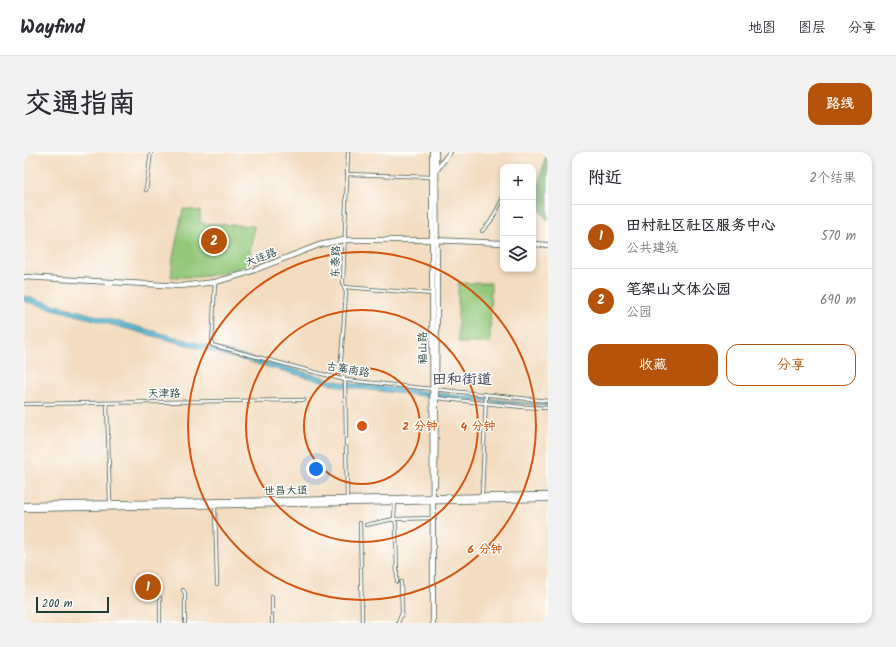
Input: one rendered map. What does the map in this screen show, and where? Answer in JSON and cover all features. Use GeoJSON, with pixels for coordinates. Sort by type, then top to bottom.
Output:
{"type":"FeatureCollection","features":[{"type":"Feature","properties":{"kind":"main road"},"geometry":{"type":"LineString","coordinates":[[432,152],[435,240]]}},
{"type":"Feature","properties":{"kind":"main road"},"geometry":{"type":"LineString","coordinates":[[434,623],[436,152]]}},
{"type":"Feature","properties":{"kind":"main road"},"geometry":{"type":"LineString","coordinates":[[432,177],[450,152]]}},
{"type":"Feature","properties":{"kind":"main road","name":"大连路"},"geometry":{"type":"LineString","coordinates":[[24,276],[181,286],[215,282],[244,274],[319,245],[344,240],[435,240],[500,243]]}},
{"type":"Feature","properties":{"kind":"main road"},"geometry":{"type":"LineString","coordinates":[[536,244],[548,245]]}},
{"type":"Feature","properties":{"kind":"main road","name":"世昌大道"},"geometry":{"type":"LineString","coordinates":[[215,503],[395,502],[482,496],[548,494]]}},
{"type":"Feature","properties":{"kind":"main road","name":"世昌大道"},"geometry":{"type":"LineString","coordinates":[[24,509],[348,498],[548,499]]}},
{"type":"Feature","properties":{"kind":"main road","name":"世昌大道"},"geometry":{"type":"LineString","coordinates":[[24,505],[110,506]]}},
{"type":"Feature","properties":{"kind":"street"},"geometry":{"type":"LineString","coordinates":[[146,190],[151,152]]}},
{"type":"Feature","properties":{"kind":"street","name":"东泰路"},"geometry":{"type":"LineString","coordinates":[[340,373],[346,293],[343,283],[348,152]]}},
{"type":"Feature","properties":{"kind":"street"},"geometry":{"type":"LineString","coordinates":[[347,174],[432,177]]}},
{"type":"Feature","properties":{"kind":"street"},"geometry":{"type":"LineString","coordinates":[[482,231],[491,221],[502,200]]}},
{"type":"Feature","properties":{"kind":"street","name":"古寨南路"},"geometry":{"type":"LineString","coordinates":[[215,282],[212,345],[345,381],[548,401]]}},
{"type":"Feature","properties":{"kind":"street"},"geometry":{"type":"LineString","coordinates":[[344,288],[435,294]]}},
{"type":"Feature","properties":{"kind":"street"},"geometry":{"type":"LineString","coordinates":[[333,377],[336,377],[340,373],[345,381],[348,498]]}},
{"type":"Feature","properties":{"kind":"street"},"geometry":{"type":"LineString","coordinates":[[482,496],[486,396]]}},
{"type":"Feature","properties":{"kind":"street"},"geometry":{"type":"LineString","coordinates":[[434,398],[485,402],[522,407],[548,408]]}},
{"type":"Feature","properties":{"kind":"street","name":"天津路"},"geometry":{"type":"LineString","coordinates":[[24,404],[304,400]]}},
{"type":"Feature","properties":{"kind":"street"},"geometry":{"type":"LineString","coordinates":[[107,403],[110,506]]}},
{"type":"Feature","properties":{"kind":"street"},"geometry":{"type":"LineString","coordinates":[[395,502],[394,519],[396,524],[397,582]]}},
{"type":"Feature","properties":{"kind":"street"},"geometry":{"type":"LineString","coordinates":[[215,503],[217,584]]}},
{"type":"Feature","properties":{"kind":"street"},"geometry":{"type":"LineString","coordinates":[[366,525],[394,519],[434,518]]}},
{"type":"Feature","properties":{"kind":"street"},"geometry":{"type":"LineString","coordinates":[[360,523],[362,623]]}},
{"type":"Feature","properties":{"kind":"street"},"geometry":{"type":"LineString","coordinates":[[398,623],[402,614],[401,582]]}},
{"type":"Feature","properties":{"kind":"street"},"geometry":{"type":"LineString","coordinates":[[184,590],[185,623]]}},
{"type":"Feature","properties":{"kind":"street"},"geometry":{"type":"LineString","coordinates":[[272,597],[272,623]]}},
{"type":"Feature","properties":{"kind":"street"},"geometry":{"type":"LineString","coordinates":[[160,598],[160,623]]}},
{"type":"Feature","properties":{"kind":"green space"},"geometry":{"type":"Polygon","coordinates":[[[544,152],[548,152],[548,220],[539,207],[538,199],[538,190],[546,155],[544,152]]]}},
{"type":"Feature","properties":{"kind":"green space"},"geometry":{"type":"Polygon","coordinates":[[[183,209],[200,211],[200,223],[254,226],[248,265],[223,273],[198,277],[171,277],[173,257],[183,209]]]}},
{"type":"Feature","properties":{"kind":"green space"},"geometry":{"type":"Polygon","coordinates":[[[458,283],[491,283],[490,343],[458,343],[458,283]]]}},
{"type":"Feature","properties":{"kind":"water"},"geometry":{"type":"Polygon","coordinates":[[[24,296],[341,382],[548,404],[548,406],[444,398],[342,387],[24,301],[24,296]]]}},
{"type":"Feature","properties":{"kind":"place","name":"笔架山文体公园"},"geometry":{"type":"Point","coordinates":[214,241]}},
{"type":"Feature","properties":{"kind":"place","name":"田村社区社区服务中心"},"geometry":{"type":"Point","coordinates":[148,587]}},
{"type":"Feature","properties":{"kind":"district","name":"田和街道"},"geometry":{"type":"Point","coordinates":[462,380]}}]}
